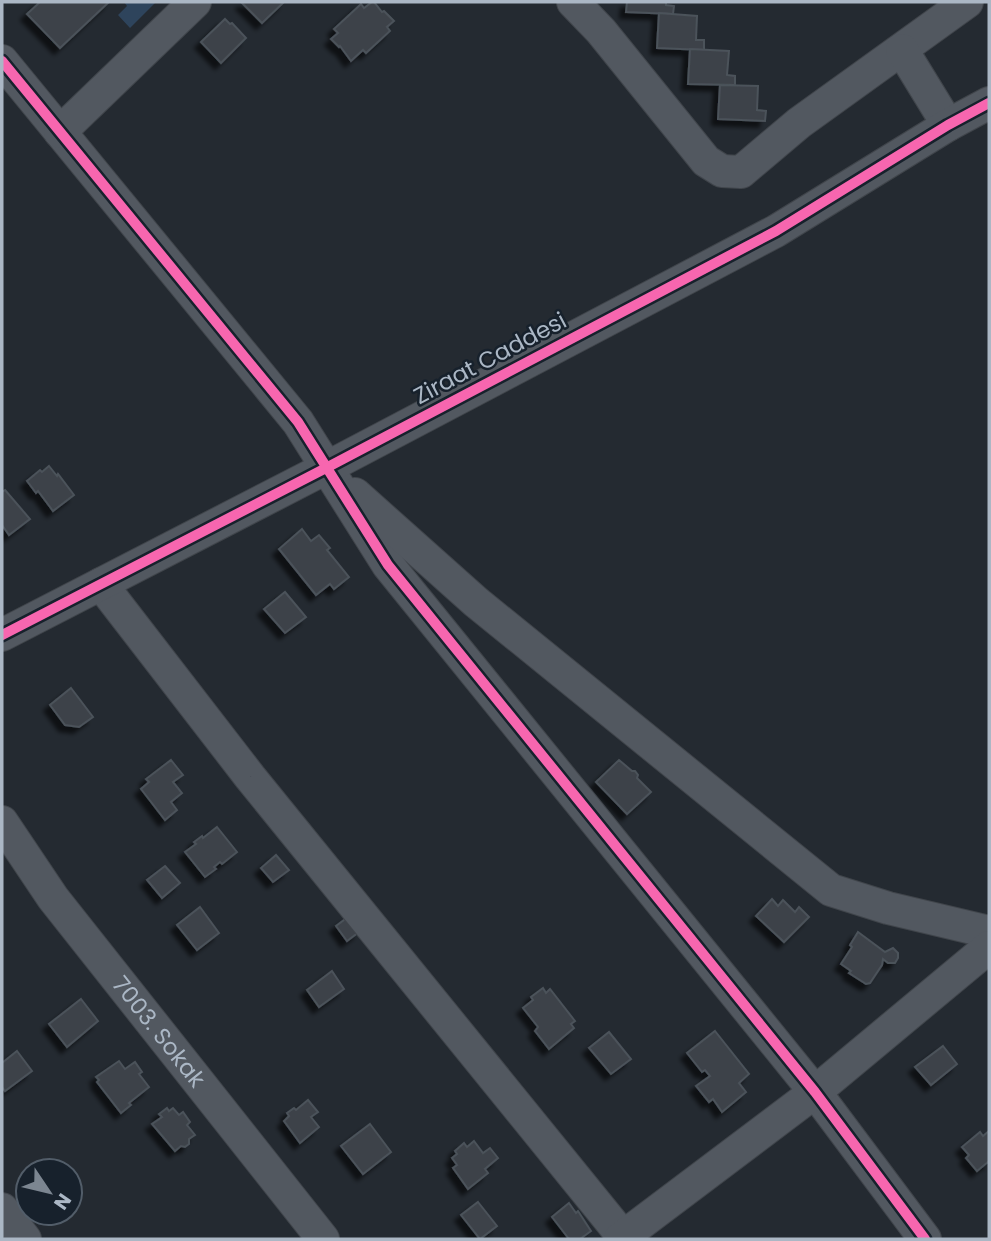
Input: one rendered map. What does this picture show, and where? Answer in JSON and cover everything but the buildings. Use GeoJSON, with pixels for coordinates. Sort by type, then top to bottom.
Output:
{"type":"FeatureCollection","features":[{"type":"Feature","properties":{"kind":"street"},"geometry":{"type":"LineString","coordinates":[[60,132],[195,2]]}},
{"type":"Feature","properties":{"kind":"street"},"geometry":{"type":"LineString","coordinates":[[573,2],[601,30],[706,160],[722,171],[741,172],[799,123],[967,2]]}},
{"type":"Feature","properties":{"kind":"street"},"geometry":{"type":"LineString","coordinates":[[902,50],[948,125]]}},
{"type":"Feature","properties":{"kind":"street"},"geometry":{"type":"LineString","coordinates":[[2,61],[298,422],[388,565],[815,1093],[925,1239]]}},
{"type":"Feature","properties":{"kind":"street","name":"Ziraat Caddesi"},"geometry":{"type":"LineString","coordinates":[[2,635],[776,231],[948,125],[989,103]]}},
{"type":"Feature","properties":{"kind":"street"},"geometry":{"type":"LineString","coordinates":[[326,468],[476,602],[831,890],[888,908],[989,932]]}},
{"type":"Feature","properties":{"kind":"street"},"geometry":{"type":"LineString","coordinates":[[102,584],[250,777],[623,1238],[815,1093],[989,947]]}},
{"type":"Feature","properties":{"kind":"street","name":"7003. Sokak"},"geometry":{"type":"LineString","coordinates":[[2,822],[52,898],[323,1239]]}},
{"type":"Feature","properties":{"kind":"street"},"geometry":{"type":"LineString","coordinates":[[2,1209],[25,1239]]}},
{"type":"Feature","properties":{"kind":"water"},"geometry":{"type":"Polygon","coordinates":[[[124,2],[156,2],[130,28],[118,15],[127,6],[124,2]]]}},
{"type":"Feature","properties":{"kind":"cycle path"},"geometry":{"type":"LineString","coordinates":[[2,61],[298,422],[388,565],[815,1092],[925,1239]]}},
{"type":"Feature","properties":{"kind":"cycle path"},"geometry":{"type":"LineString","coordinates":[[2,635],[776,231],[948,125],[989,103]]}}]}
